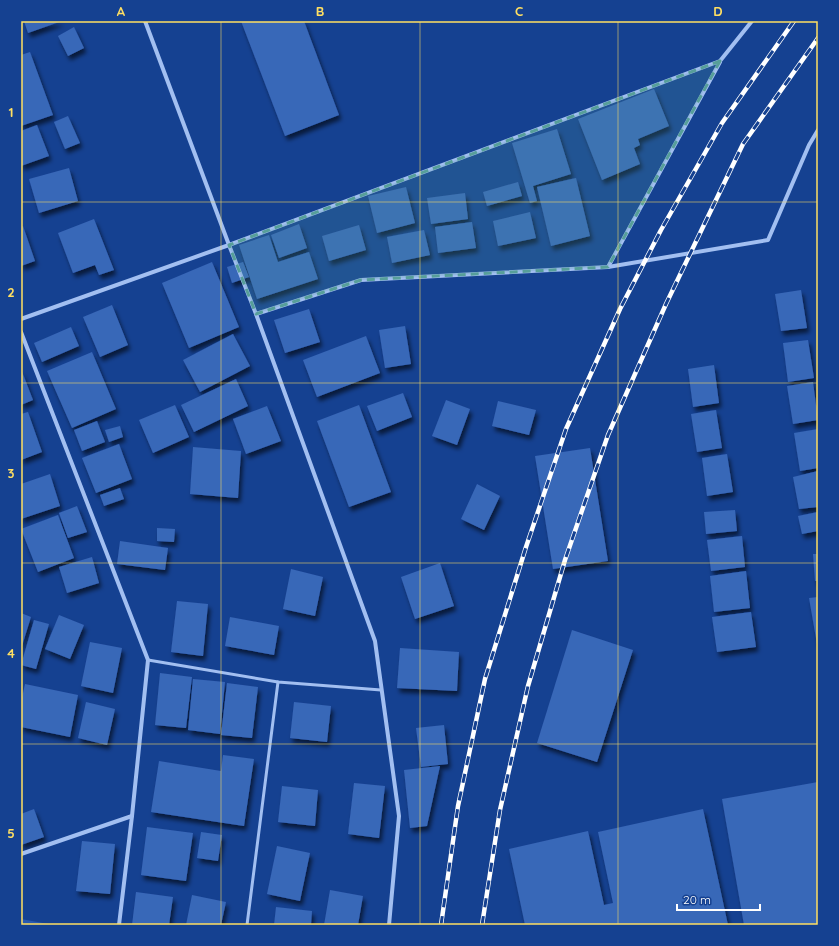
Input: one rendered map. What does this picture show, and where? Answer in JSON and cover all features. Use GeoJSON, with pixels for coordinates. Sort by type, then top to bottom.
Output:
{"type":"FeatureCollection","features":[{"type":"Feature","properties":{"kind":"street"},"geometry":{"type":"LineString","coordinates":[[145,21],[256,314],[374,641],[399,816],[389,925]]}},
{"type":"Feature","properties":{"kind":"street"},"geometry":{"type":"LineString","coordinates":[[608,267],[720,61],[752,21]]}},
{"type":"Feature","properties":{"kind":"street"},"geometry":{"type":"LineString","coordinates":[[21,319],[229,245],[720,61]]}},
{"type":"Feature","properties":{"kind":"street"},"geometry":{"type":"LineString","coordinates":[[256,314],[361,280],[608,267],[768,240],[809,145],[818,130]]}},
{"type":"Feature","properties":{"kind":"street"},"geometry":{"type":"LineString","coordinates":[[21,332],[148,660],[120,925]]}},
{"type":"Feature","properties":{"kind":"street"},"geometry":{"type":"LineString","coordinates":[[21,854],[132,816]]}},
{"type":"Feature","properties":{"kind":"lane"},"geometry":{"type":"LineString","coordinates":[[148,660],[278,682],[381,690]]}},
{"type":"Feature","properties":{"kind":"lane"},"geometry":{"type":"LineString","coordinates":[[247,925],[278,682]]}},
{"type":"Feature","properties":{"kind":"highlighted area"},"geometry":{"type":"Polygon","coordinates":[[[720,61],[608,267],[361,280],[256,314],[229,245],[720,61]]]}},
{"type":"Feature","properties":{"kind":"shaded area"},"geometry":{"type":"Polygon","coordinates":[[[21,919],[54,925],[21,925],[21,919]]]}},
{"type":"Feature","properties":{"kind":"building"},"geometry":{"type":"Polygon","coordinates":[[[24,21],[62,21],[28,33],[24,21]]]}},
{"type":"Feature","properties":{"kind":"building"},"geometry":{"type":"Polygon","coordinates":[[[241,21],[304,21],[339,115],[285,136],[241,21]]]}},
{"type":"Feature","properties":{"kind":"building"},"geometry":{"type":"Polygon","coordinates":[[[74,27],[84,48],[68,56],[58,36],[74,27]]]}},
{"type":"Feature","properties":{"kind":"building"},"geometry":{"type":"Polygon","coordinates":[[[30,52],[53,115],[21,126],[21,55],[30,52]]]}},
{"type":"Feature","properties":{"kind":"building"},"geometry":{"type":"Polygon","coordinates":[[[654,89],[669,126],[638,139],[640,145],[634,148],[640,164],[602,180],[578,119],[654,89]]]}},
{"type":"Feature","properties":{"kind":"building"},"geometry":{"type":"Polygon","coordinates":[[[68,116],[80,143],[65,149],[54,122],[68,116]]]}},
{"type":"Feature","properties":{"kind":"building"},"geometry":{"type":"Polygon","coordinates":[[[37,125],[49,156],[21,166],[21,131],[37,125]]]}},
{"type":"Feature","properties":{"kind":"building"},"geometry":{"type":"Polygon","coordinates":[[[557,129],[571,174],[533,186],[537,201],[530,203],[512,143],[557,129]]]}},
{"type":"Feature","properties":{"kind":"building"},"geometry":{"type":"Polygon","coordinates":[[[69,168],[78,201],[39,213],[29,179],[69,168]]]}},
{"type":"Feature","properties":{"kind":"building"},"geometry":{"type":"Polygon","coordinates":[[[576,178],[590,236],[551,246],[537,187],[576,178]]]}},
{"type":"Feature","properties":{"kind":"building"},"geometry":{"type":"Polygon","coordinates":[[[518,182],[522,196],[487,206],[483,192],[518,182]]]}},
{"type":"Feature","properties":{"kind":"building"},"geometry":{"type":"Polygon","coordinates":[[[406,187],[415,223],[377,233],[368,196],[406,187]]]}},
{"type":"Feature","properties":{"kind":"building"},"geometry":{"type":"Polygon","coordinates":[[[465,193],[468,219],[431,224],[427,198],[465,193]]]}},
{"type":"Feature","properties":{"kind":"building"},"geometry":{"type":"Polygon","coordinates":[[[530,212],[536,238],[498,246],[493,221],[530,212]]]}},
{"type":"Feature","properties":{"kind":"building"},"geometry":{"type":"Polygon","coordinates":[[[94,219],[114,270],[99,275],[95,265],[73,273],[58,233],[94,219]]]}},
{"type":"Feature","properties":{"kind":"building"},"geometry":{"type":"Polygon","coordinates":[[[472,222],[476,248],[438,253],[435,227],[472,222]]]}},
{"type":"Feature","properties":{"kind":"building"},"geometry":{"type":"Polygon","coordinates":[[[299,224],[307,248],[279,258],[271,235],[299,224]]]}},
{"type":"Feature","properties":{"kind":"building"},"geometry":{"type":"Polygon","coordinates":[[[359,225],[366,250],[329,261],[322,236],[359,225]]]}},
{"type":"Feature","properties":{"kind":"building"},"geometry":{"type":"Polygon","coordinates":[[[23,226],[35,261],[21,266],[21,227],[23,226]]]}},
{"type":"Feature","properties":{"kind":"building"},"geometry":{"type":"Polygon","coordinates":[[[424,230],[430,255],[392,263],[387,237],[424,230]]]}},
{"type":"Feature","properties":{"kind":"building"},"geometry":{"type":"Polygon","coordinates":[[[269,235],[278,262],[309,252],[318,279],[257,299],[239,245],[269,235]]]}},
{"type":"Feature","properties":{"kind":"building"},"geometry":{"type":"Polygon","coordinates":[[[212,262],[239,327],[189,348],[162,283],[212,262]]]}},
{"type":"Feature","properties":{"kind":"building"},"geometry":{"type":"Polygon","coordinates":[[[243,262],[249,277],[232,283],[227,267],[243,262]]]}},
{"type":"Feature","properties":{"kind":"building"},"geometry":{"type":"Polygon","coordinates":[[[801,290],[807,328],[781,331],[775,294],[801,290]]]}},
{"type":"Feature","properties":{"kind":"building"},"geometry":{"type":"Polygon","coordinates":[[[112,305],[128,345],[100,357],[83,317],[112,305]]]}},
{"type":"Feature","properties":{"kind":"building"},"geometry":{"type":"Polygon","coordinates":[[[309,309],[320,342],[285,353],[274,320],[309,309]]]}},
{"type":"Feature","properties":{"kind":"building"},"geometry":{"type":"Polygon","coordinates":[[[405,326],[411,364],[385,368],[379,330],[405,326]]]}},
{"type":"Feature","properties":{"kind":"building"},"geometry":{"type":"Polygon","coordinates":[[[71,327],[79,346],[42,362],[34,343],[71,327]]]}},
{"type":"Feature","properties":{"kind":"building"},"geometry":{"type":"Polygon","coordinates":[[[233,334],[250,366],[200,392],[183,360],[233,334]]]}},
{"type":"Feature","properties":{"kind":"building"},"geometry":{"type":"Polygon","coordinates":[[[366,336],[380,373],[317,397],[303,360],[366,336]]]}},
{"type":"Feature","properties":{"kind":"building"},"geometry":{"type":"Polygon","coordinates":[[[808,340],[814,378],[788,382],[783,343],[808,340]]]}},
{"type":"Feature","properties":{"kind":"building"},"geometry":{"type":"Polygon","coordinates":[[[92,352],[116,409],[72,428],[47,371],[92,352]]]}},
{"type":"Feature","properties":{"kind":"building"},"geometry":{"type":"Polygon","coordinates":[[[714,365],[719,403],[693,407],[688,369],[714,365]]]}},
{"type":"Feature","properties":{"kind":"building"},"geometry":{"type":"Polygon","coordinates":[[[21,369],[33,400],[21,405],[21,369]]]}},
{"type":"Feature","properties":{"kind":"building"},"geometry":{"type":"Polygon","coordinates":[[[236,379],[248,406],[194,432],[181,405],[236,379]]]}},
{"type":"Feature","properties":{"kind":"building"},"geometry":{"type":"Polygon","coordinates":[[[813,382],[818,420],[793,424],[787,386],[813,382]]]}},
{"type":"Feature","properties":{"kind":"building"},"geometry":{"type":"Polygon","coordinates":[[[403,393],[412,417],[377,431],[367,406],[403,393]]]}},
{"type":"Feature","properties":{"kind":"building"},"geometry":{"type":"Polygon","coordinates":[[[446,400],[470,409],[457,445],[432,436],[446,400]]]}},
{"type":"Feature","properties":{"kind":"building"},"geometry":{"type":"Polygon","coordinates":[[[498,401],[536,410],[529,435],[492,426],[498,401]]]}},
{"type":"Feature","properties":{"kind":"building"},"geometry":{"type":"Polygon","coordinates":[[[175,405],[189,437],[153,453],[139,420],[175,405]]]}},
{"type":"Feature","properties":{"kind":"building"},"geometry":{"type":"Polygon","coordinates":[[[359,405],[391,492],[349,507],[317,421],[359,405]]]}},
{"type":"Feature","properties":{"kind":"building"},"geometry":{"type":"Polygon","coordinates":[[[267,406],[281,441],[246,454],[233,419],[267,406]]]}},
{"type":"Feature","properties":{"kind":"building"},"geometry":{"type":"Polygon","coordinates":[[[716,410],[722,448],[697,452],[691,414],[716,410]]]}},
{"type":"Feature","properties":{"kind":"building"},"geometry":{"type":"Polygon","coordinates":[[[28,412],[42,452],[21,460],[21,414],[28,412]]]}},
{"type":"Feature","properties":{"kind":"building"},"geometry":{"type":"Polygon","coordinates":[[[97,421],[105,442],[82,451],[74,430],[97,421]]]}},
{"type":"Feature","properties":{"kind":"building"},"geometry":{"type":"Polygon","coordinates":[[[120,426],[123,437],[109,442],[105,430],[120,426]]]}},
{"type":"Feature","properties":{"kind":"building"},"geometry":{"type":"Polygon","coordinates":[[[818,429],[818,468],[800,471],[794,433],[818,429]]]}},
{"type":"Feature","properties":{"kind":"building"},"geometry":{"type":"Polygon","coordinates":[[[119,444],[132,479],[96,493],[82,458],[119,444]]]}},
{"type":"Feature","properties":{"kind":"building"},"geometry":{"type":"Polygon","coordinates":[[[193,447],[241,451],[238,498],[190,494],[193,447]]]}},
{"type":"Feature","properties":{"kind":"building"},"geometry":{"type":"Polygon","coordinates":[[[590,448],[608,561],[553,569],[535,456],[590,448]]]}},
{"type":"Feature","properties":{"kind":"building"},"geometry":{"type":"Polygon","coordinates":[[[727,454],[733,492],[707,496],[702,458],[727,454]]]}},
{"type":"Feature","properties":{"kind":"building"},"geometry":{"type":"Polygon","coordinates":[[[818,471],[818,507],[799,509],[793,477],[818,471]]]}},
{"type":"Feature","properties":{"kind":"building"},"geometry":{"type":"Polygon","coordinates":[[[50,474],[60,506],[21,519],[21,484],[50,474]]]}},
{"type":"Feature","properties":{"kind":"building"},"geometry":{"type":"Polygon","coordinates":[[[477,484],[500,496],[484,530],[461,519],[477,484]]]}},
{"type":"Feature","properties":{"kind":"building"},"geometry":{"type":"Polygon","coordinates":[[[120,488],[124,499],[104,506],[100,495],[120,488]]]}},
{"type":"Feature","properties":{"kind":"building"},"geometry":{"type":"Polygon","coordinates":[[[77,506],[87,532],[68,538],[59,513],[77,506]]]}},
{"type":"Feature","properties":{"kind":"building"},"geometry":{"type":"Polygon","coordinates":[[[735,510],[737,531],[706,534],[704,512],[735,510]]]}},
{"type":"Feature","properties":{"kind":"building"},"geometry":{"type":"Polygon","coordinates":[[[818,512],[818,531],[802,534],[798,516],[818,512]]]}},
{"type":"Feature","properties":{"kind":"building"},"geometry":{"type":"Polygon","coordinates":[[[58,515],[74,558],[38,572],[21,529],[58,515]]]}},
{"type":"Feature","properties":{"kind":"building"},"geometry":{"type":"Polygon","coordinates":[[[157,528],[175,529],[174,542],[157,541],[157,528]]]}},
{"type":"Feature","properties":{"kind":"building"},"geometry":{"type":"Polygon","coordinates":[[[742,536],[745,567],[711,571],[707,540],[742,536]]]}},
{"type":"Feature","properties":{"kind":"building"},"geometry":{"type":"Polygon","coordinates":[[[120,541],[168,548],[165,570],[117,564],[120,541]]]}},
{"type":"Feature","properties":{"kind":"building"},"geometry":{"type":"Polygon","coordinates":[[[813,554],[818,554],[818,581],[815,581],[813,554]]]}},
{"type":"Feature","properties":{"kind":"building"},"geometry":{"type":"Polygon","coordinates":[[[92,557],[99,583],[67,593],[59,567],[92,557]]]}},
{"type":"Feature","properties":{"kind":"building"},"geometry":{"type":"Polygon","coordinates":[[[440,563],[454,606],[415,619],[401,577],[440,563]]]}},
{"type":"Feature","properties":{"kind":"building"},"geometry":{"type":"Polygon","coordinates":[[[291,569],[323,577],[315,616],[283,609],[291,569]]]}},
{"type":"Feature","properties":{"kind":"building"},"geometry":{"type":"Polygon","coordinates":[[[746,571],[750,608],[714,612],[710,576],[746,571]]]}},
{"type":"Feature","properties":{"kind":"building"},"geometry":{"type":"Polygon","coordinates":[[[818,597],[818,644],[817,644],[809,598],[818,597]]]}},
{"type":"Feature","properties":{"kind":"building"},"geometry":{"type":"Polygon","coordinates":[[[177,601],[208,604],[203,656],[171,652],[177,601]]]}},
{"type":"Feature","properties":{"kind":"building"},"geometry":{"type":"Polygon","coordinates":[[[751,612],[756,647],[717,652],[712,617],[751,612]]]}},
{"type":"Feature","properties":{"kind":"building"},"geometry":{"type":"Polygon","coordinates":[[[21,613],[31,617],[21,649],[21,613]]]}},
{"type":"Feature","properties":{"kind":"building"},"geometry":{"type":"Polygon","coordinates":[[[59,615],[84,625],[70,659],[45,649],[59,615]]]}},
{"type":"Feature","properties":{"kind":"building"},"geometry":{"type":"Polygon","coordinates":[[[230,617],[279,626],[274,655],[225,646],[230,617]]]}},
{"type":"Feature","properties":{"kind":"building"},"geometry":{"type":"Polygon","coordinates":[[[34,620],[49,624],[36,669],[21,665],[34,620]]]}},
{"type":"Feature","properties":{"kind":"building"},"geometry":{"type":"Polygon","coordinates":[[[572,630],[633,650],[597,762],[537,743],[572,630]]]}},
{"type":"Feature","properties":{"kind":"building"},"geometry":{"type":"Polygon","coordinates":[[[90,642],[122,648],[113,693],[81,686],[90,642]]]}},
{"type":"Feature","properties":{"kind":"building"},"geometry":{"type":"Polygon","coordinates":[[[400,648],[459,652],[457,691],[397,688],[400,648]]]}},
{"type":"Feature","properties":{"kind":"building"},"geometry":{"type":"Polygon","coordinates":[[[160,673],[192,677],[186,728],[155,725],[160,673]]]}},
{"type":"Feature","properties":{"kind":"building"},"geometry":{"type":"Polygon","coordinates":[[[193,679],[225,682],[220,734],[188,730],[193,679]]]}},
{"type":"Feature","properties":{"kind":"building"},"geometry":{"type":"Polygon","coordinates":[[[227,683],[258,687],[252,738],[221,735],[227,683]]]}},
{"type":"Feature","properties":{"kind":"building"},"geometry":{"type":"Polygon","coordinates":[[[25,684],[78,695],[70,737],[21,727],[21,702],[25,684]]]}},
{"type":"Feature","properties":{"kind":"building"},"geometry":{"type":"Polygon","coordinates":[[[86,702],[115,709],[107,745],[78,738],[86,702]]]}},
{"type":"Feature","properties":{"kind":"building"},"geometry":{"type":"Polygon","coordinates":[[[294,702],[331,706],[327,742],[290,738],[294,702]]]}},
{"type":"Feature","properties":{"kind":"building"},"geometry":{"type":"Polygon","coordinates":[[[444,725],[448,764],[421,767],[416,728],[444,725]]]}},
{"type":"Feature","properties":{"kind":"building"},"geometry":{"type":"Polygon","coordinates":[[[223,755],[254,759],[244,826],[151,812],[159,761],[221,771],[223,755]]]}},
{"type":"Feature","properties":{"kind":"building"},"geometry":{"type":"Polygon","coordinates":[[[440,766],[427,826],[410,828],[404,770],[440,766]]]}},
{"type":"Feature","properties":{"kind":"building"},"geometry":{"type":"Polygon","coordinates":[[[818,782],[818,925],[744,925],[722,799],[818,782]]]}},
{"type":"Feature","properties":{"kind":"building"},"geometry":{"type":"Polygon","coordinates":[[[354,783],[385,786],[379,838],[348,834],[354,783]]]}},
{"type":"Feature","properties":{"kind":"building"},"geometry":{"type":"Polygon","coordinates":[[[282,786],[318,790],[315,826],[278,822],[282,786]]]}},
{"type":"Feature","properties":{"kind":"building"},"geometry":{"type":"Polygon","coordinates":[[[34,809],[44,837],[21,845],[21,814],[34,809]]]}},
{"type":"Feature","properties":{"kind":"building"},"geometry":{"type":"Polygon","coordinates":[[[703,809],[728,925],[525,925],[509,849],[588,831],[604,905],[613,903],[598,832],[703,809]]]}},
{"type":"Feature","properties":{"kind":"building"},"geometry":{"type":"Polygon","coordinates":[[[147,827],[193,833],[186,881],[141,875],[147,827]]]}},
{"type":"Feature","properties":{"kind":"building"},"geometry":{"type":"Polygon","coordinates":[[[201,832],[222,835],[218,861],[197,858],[201,832]]]}},
{"type":"Feature","properties":{"kind":"building"},"geometry":{"type":"Polygon","coordinates":[[[82,841],[115,844],[110,894],[76,891],[82,841]]]}},
{"type":"Feature","properties":{"kind":"building"},"geometry":{"type":"Polygon","coordinates":[[[277,846],[310,853],[300,901],[267,894],[277,846]]]}},
{"type":"Feature","properties":{"kind":"building"},"geometry":{"type":"Polygon","coordinates":[[[330,890],[363,896],[358,925],[324,925],[330,890]]]}},
{"type":"Feature","properties":{"kind":"building"},"geometry":{"type":"Polygon","coordinates":[[[136,892],[173,897],[169,925],[132,925],[136,892]]]}},
{"type":"Feature","properties":{"kind":"building"},"geometry":{"type":"Polygon","coordinates":[[[192,895],[226,902],[221,925],[186,925],[192,895]]]}},
{"type":"Feature","properties":{"kind":"building"},"geometry":{"type":"Polygon","coordinates":[[[276,907],[312,911],[311,925],[274,925],[276,907]]]}},
{"type":"Feature","properties":{"kind":"railway"},"geometry":{"type":"LineString","coordinates":[[441,925],[458,806],[485,679],[526,547],[566,429],[620,309],[661,230],[722,123],[794,21]]}},
{"type":"Feature","properties":{"kind":"railway"},"geometry":{"type":"LineString","coordinates":[[482,925],[500,810],[528,686],[565,560],[608,435],[666,304],[743,144],[818,38]]}}]}
